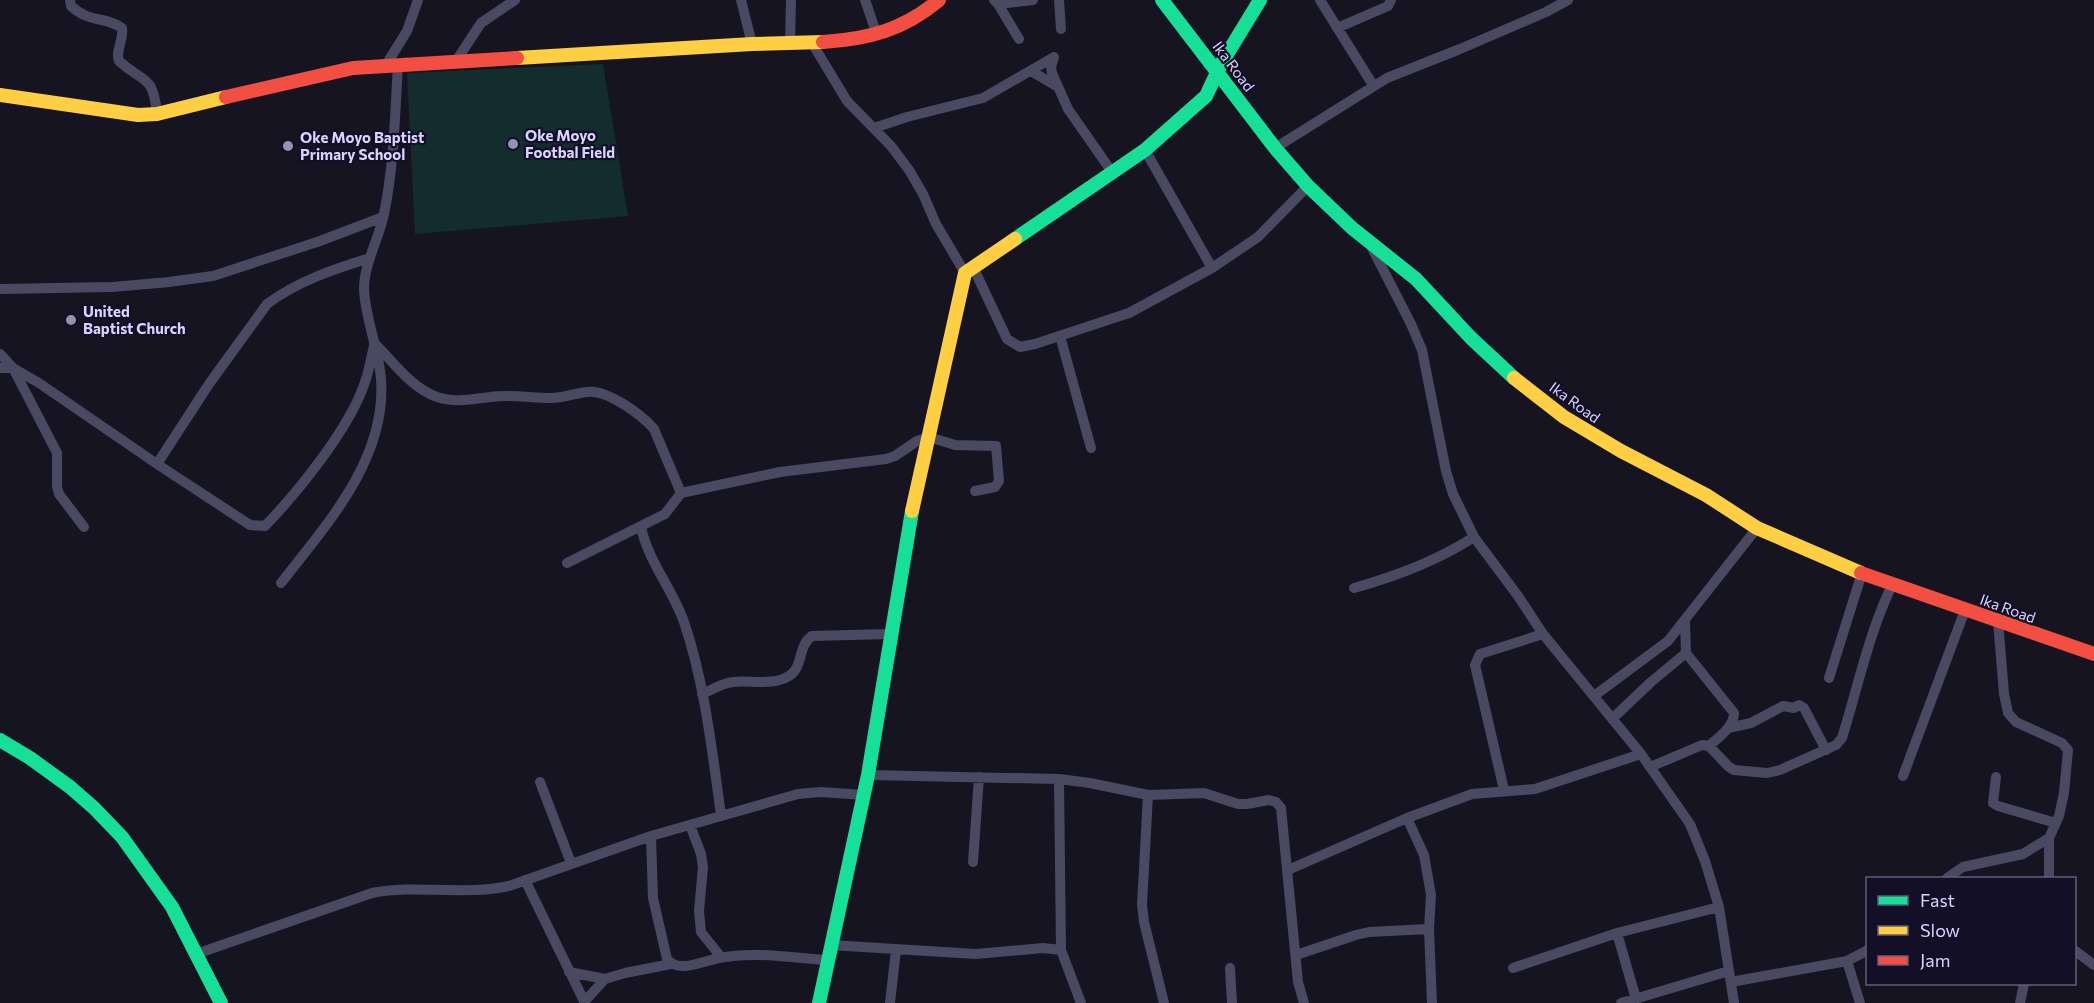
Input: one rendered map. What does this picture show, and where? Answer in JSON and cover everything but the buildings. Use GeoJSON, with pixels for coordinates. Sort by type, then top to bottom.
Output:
{"type":"FeatureCollection","features":[{"type":"Feature","properties":{"kind":"street"},"geometry":{"type":"LineString","coordinates":[[70,0],[70,6],[78,13],[88,18],[116,24],[122,28],[123,36],[116,53],[118,61],[143,77],[153,88],[157,114]]}},
{"type":"Feature","properties":{"kind":"street"},"geometry":{"type":"LineString","coordinates":[[281,583],[350,491],[362,470],[379,415],[382,395],[381,376],[364,289],[393,168],[392,65],[418,0]]}},
{"type":"Feature","properties":{"kind":"street"},"geometry":{"type":"LineString","coordinates":[[456,61],[481,23],[515,0]]}},
{"type":"Feature","properties":{"kind":"street"},"geometry":{"type":"LineString","coordinates":[[741,0],[752,44]]}},
{"type":"Feature","properties":{"kind":"street"},"geometry":{"type":"LineString","coordinates":[[790,0],[790,43]]}},
{"type":"Feature","properties":{"kind":"street"},"geometry":{"type":"LineString","coordinates":[[865,0],[877,35]]}},
{"type":"Feature","properties":{"kind":"street"},"geometry":{"type":"LineString","coordinates":[[0,95],[128,114],[157,114],[330,72],[392,65],[752,44],[812,43],[877,35],[909,23],[928,11],[939,0]]}},
{"type":"Feature","properties":{"kind":"street"},"geometry":{"type":"LineString","coordinates":[[1018,39],[996,2],[1033,0]]}},
{"type":"Feature","properties":{"kind":"street"},"geometry":{"type":"LineString","coordinates":[[1059,0],[1060,28]]}},
{"type":"Feature","properties":{"kind":"street","name":"Ika Road"},"geometry":{"type":"LineString","coordinates":[[1162,0],[1275,148],[1308,186],[1352,228],[1416,279],[1471,338],[1505,370],[1564,417],[1621,452],[1706,495],[1757,528],[1862,573],[2094,654]]}},
{"type":"Feature","properties":{"kind":"street"},"geometry":{"type":"LineString","coordinates":[[819,1003],[868,775],[915,494],[969,270],[1145,150],[1206,96],[1221,64],[1260,0]]}},
{"type":"Feature","properties":{"kind":"street"},"geometry":{"type":"LineString","coordinates":[[1320,0],[1373,85]]}},
{"type":"Feature","properties":{"kind":"street"},"geometry":{"type":"LineString","coordinates":[[1337,28],[1388,6],[1391,0]]}},
{"type":"Feature","properties":{"kind":"street"},"geometry":{"type":"LineString","coordinates":[[1275,148],[1344,106],[1373,85],[1521,23],[1568,0]]}},
{"type":"Feature","properties":{"kind":"street"},"geometry":{"type":"LineString","coordinates":[[812,43],[847,101],[874,128],[909,170],[936,224],[969,270],[1007,339],[1020,347],[1129,313],[1212,268],[1258,237],[1308,186]]}},
{"type":"Feature","properties":{"kind":"street"},"geometry":{"type":"LineString","coordinates":[[874,128],[982,98],[1054,57],[1051,67],[1068,109],[1112,172]]}},
{"type":"Feature","properties":{"kind":"street"},"geometry":{"type":"LineString","coordinates":[[1030,71],[1058,87]]}},
{"type":"Feature","properties":{"kind":"street"},"geometry":{"type":"LineString","coordinates":[[1145,150],[1212,268]]}},
{"type":"Feature","properties":{"kind":"street"},"geometry":{"type":"LineString","coordinates":[[0,289],[113,286],[213,276],[320,241],[383,217]]}},
{"type":"Feature","properties":{"kind":"street"},"geometry":{"type":"LineString","coordinates":[[1368,240],[1422,350],[1446,471],[1453,494],[1474,537],[1543,634],[1641,754],[1690,824],[1705,861],[1719,907],[1734,1003]]}},
{"type":"Feature","properties":{"kind":"street"},"geometry":{"type":"LineString","coordinates":[[157,464],[209,384],[267,304],[279,295],[323,273],[370,258]]}},
{"type":"Feature","properties":{"kind":"street"},"geometry":{"type":"LineString","coordinates":[[1060,336],[1090,448]]}},
{"type":"Feature","properties":{"kind":"street"},"geometry":{"type":"LineString","coordinates":[[0,368],[13,368],[39,383],[250,525],[265,526],[291,499],[345,424],[364,384],[374,343]]}},
{"type":"Feature","properties":{"kind":"street"},"geometry":{"type":"LineString","coordinates":[[374,343],[415,385],[434,396],[452,401],[493,397],[559,398],[589,391],[611,397],[654,429],[681,493]]}},
{"type":"Feature","properties":{"kind":"street"},"geometry":{"type":"LineString","coordinates":[[0,354],[13,368],[57,453],[59,494],[84,527]]}},
{"type":"Feature","properties":{"kind":"street"},"geometry":{"type":"LineString","coordinates":[[567,563],[665,514],[681,493],[780,472],[886,459],[895,456],[917,441],[929,437],[955,445],[996,446],[999,481],[995,488],[975,491]]}},
{"type":"Feature","properties":{"kind":"street"},"geometry":{"type":"LineString","coordinates":[[641,527],[644,543],[684,621],[702,694],[721,815]]}},
{"type":"Feature","properties":{"kind":"street"},"geometry":{"type":"LineString","coordinates":[[1594,696],[1663,646],[1757,528]]}},
{"type":"Feature","properties":{"kind":"street"},"geometry":{"type":"LineString","coordinates":[[1354,588],[1390,578],[1428,562],[1451,552],[1474,537]]}},
{"type":"Feature","properties":{"kind":"street"},"geometry":{"type":"LineString","coordinates":[[1829,678],[1862,573]]}},
{"type":"Feature","properties":{"kind":"street"},"geometry":{"type":"LineString","coordinates":[[1650,767],[1701,745],[1709,746],[1734,770],[1767,773],[1780,770],[1836,745],[1842,738],[1881,609],[1893,583]]}},
{"type":"Feature","properties":{"kind":"street"},"geometry":{"type":"LineString","coordinates":[[1904,776],[1965,610]]}},
{"type":"Feature","properties":{"kind":"street"},"geometry":{"type":"LineString","coordinates":[[1685,621],[1686,653],[1734,713],[1733,721],[1728,728],[1709,746]]}},
{"type":"Feature","properties":{"kind":"street"},"geometry":{"type":"LineString","coordinates":[[1998,621],[2004,694],[2008,713],[2016,722],[2062,743],[2068,750],[2064,793],[2056,823],[2049,838],[2049,877]]}},
{"type":"Feature","properties":{"kind":"street"},"geometry":{"type":"LineString","coordinates":[[702,694],[728,683],[778,681],[792,675],[796,670],[802,646],[812,636],[890,634]]}},
{"type":"Feature","properties":{"kind":"street"},"geometry":{"type":"LineString","coordinates":[[1504,790],[1475,665],[1480,654],[1543,634]]}},
{"type":"Feature","properties":{"kind":"street"},"geometry":{"type":"LineString","coordinates":[[1612,718],[1686,653]]}},
{"type":"Feature","properties":{"kind":"street"},"geometry":{"type":"LineString","coordinates":[[1728,728],[1751,723],[1783,706],[1794,708],[1799,705],[1804,708],[1826,750]]}},
{"type":"Feature","properties":{"kind":"street"},"geometry":{"type":"LineString","coordinates":[[0,740],[51,773],[94,808],[122,837],[172,907],[221,1003]]}},
{"type":"Feature","properties":{"kind":"street"},"geometry":{"type":"LineString","coordinates":[[1288,870],[1407,818],[1472,794],[1535,789],[1641,754]]}},
{"type":"Feature","properties":{"kind":"street"},"geometry":{"type":"LineString","coordinates":[[868,775],[1059,779],[1148,795],[1195,792],[1213,795],[1238,804],[1269,800],[1276,802],[1281,808],[1298,982],[1304,1003]]}},
{"type":"Feature","properties":{"kind":"street"},"geometry":{"type":"LineString","coordinates":[[973,862],[979,777]]}},
{"type":"Feature","properties":{"kind":"street"},"geometry":{"type":"LineString","coordinates":[[1996,777],[1993,803],[2056,823]]}},
{"type":"Feature","properties":{"kind":"street"},"geometry":{"type":"LineString","coordinates":[[1059,779],[1061,950],[1081,1003]]}},
{"type":"Feature","properties":{"kind":"street"},"geometry":{"type":"LineString","coordinates":[[540,782],[571,863]]}},
{"type":"Feature","properties":{"kind":"street"},"geometry":{"type":"LineString","coordinates":[[196,954],[372,893],[494,889],[651,836],[798,794],[821,792],[864,795]]}},
{"type":"Feature","properties":{"kind":"street"},"geometry":{"type":"LineString","coordinates":[[1148,795],[1142,905],[1164,1003]]}},
{"type":"Feature","properties":{"kind":"street"},"geometry":{"type":"LineString","coordinates":[[1407,818],[1426,861],[1431,895],[1429,929],[1432,1003]]}},
{"type":"Feature","properties":{"kind":"street"},"geometry":{"type":"LineString","coordinates":[[690,825],[701,854],[703,867],[699,911],[702,932],[722,957]]}},
{"type":"Feature","properties":{"kind":"street"},"geometry":{"type":"LineString","coordinates":[[651,836],[653,898],[667,959],[671,964],[679,967],[722,957],[752,955],[828,960]]}},
{"type":"Feature","properties":{"kind":"street"},"geometry":{"type":"LineString","coordinates":[[1950,877],[1963,867],[2024,854],[2049,838]]}},
{"type":"Feature","properties":{"kind":"street"},"geometry":{"type":"LineString","coordinates":[[525,880],[585,1003],[605,979]]}},
{"type":"Feature","properties":{"kind":"street"},"geometry":{"type":"LineString","coordinates":[[1513,968],[1617,933],[1719,907]]}},
{"type":"Feature","properties":{"kind":"street"},"geometry":{"type":"LineString","coordinates":[[1296,956],[1362,933],[1429,929]]}},
{"type":"Feature","properties":{"kind":"street"},"geometry":{"type":"LineString","coordinates":[[1043,948],[1060,933]]}},
{"type":"Feature","properties":{"kind":"street"},"geometry":{"type":"LineString","coordinates":[[1617,933],[1636,999]]}},
{"type":"Feature","properties":{"kind":"street"},"geometry":{"type":"LineString","coordinates":[[830,945],[985,954],[1043,948],[1061,950]]}},
{"type":"Feature","properties":{"kind":"street"},"geometry":{"type":"LineString","coordinates":[[890,1003],[896,950]]}},
{"type":"Feature","properties":{"kind":"street"},"geometry":{"type":"LineString","coordinates":[[1621,1003],[1730,977],[1847,961],[1866,951]]}},
{"type":"Feature","properties":{"kind":"street"},"geometry":{"type":"LineString","coordinates":[[2076,954],[2094,965]]}},
{"type":"Feature","properties":{"kind":"street"},"geometry":{"type":"LineString","coordinates":[[1847,961],[1860,1003]]}},
{"type":"Feature","properties":{"kind":"street"},"geometry":{"type":"LineString","coordinates":[[569,972],[605,979],[671,964]]}},
{"type":"Feature","properties":{"kind":"street"},"geometry":{"type":"LineString","coordinates":[[1230,968],[1232,1003]]}},
{"type":"Feature","properties":{"kind":"street"},"geometry":{"type":"LineString","coordinates":[[2020,1003],[2024,985]]}},
{"type":"Feature","properties":{"kind":"green space","name":"Oke Moyo Footbal Field"},"geometry":{"type":"Polygon","coordinates":[[[603,64],[628,216],[415,234],[407,73],[603,64]]]}},
{"type":"Feature","properties":{"kind":"traffic: fast"},"geometry":{"type":"LineString","coordinates":[[1162,0],[1275,148],[1308,186],[1352,228],[1416,279],[1471,338],[1514,378]]}},
{"type":"Feature","properties":{"kind":"traffic: fast"},"geometry":{"type":"LineString","coordinates":[[1015,239],[1145,150],[1206,96],[1221,64],[1260,0]]}},
{"type":"Feature","properties":{"kind":"traffic: fast"},"geometry":{"type":"LineString","coordinates":[[819,1003],[868,775],[912,511]]}},
{"type":"Feature","properties":{"kind":"traffic: fast"},"geometry":{"type":"LineString","coordinates":[[0,740],[70,787],[122,837],[172,907],[221,1003]]}},
{"type":"Feature","properties":{"kind":"traffic: slow"},"geometry":{"type":"LineString","coordinates":[[517,58],[823,42]]}},
{"type":"Feature","properties":{"kind":"traffic: slow"},"geometry":{"type":"LineString","coordinates":[[0,95],[138,115],[157,114],[226,97]]}},
{"type":"Feature","properties":{"kind":"traffic: slow"},"geometry":{"type":"LineString","coordinates":[[912,511],[965,273],[1015,239]]}},
{"type":"Feature","properties":{"kind":"traffic: slow"},"geometry":{"type":"LineString","coordinates":[[1514,378],[1564,417],[1621,451],[1706,495],[1757,528],[1861,573]]}},
{"type":"Feature","properties":{"kind":"traffic: jam"},"geometry":{"type":"LineString","coordinates":[[823,42],[870,35],[899,26],[939,0]]}},
{"type":"Feature","properties":{"kind":"traffic: jam"},"geometry":{"type":"LineString","coordinates":[[226,97],[353,68],[517,58]]}},
{"type":"Feature","properties":{"kind":"traffic: jam"},"geometry":{"type":"LineString","coordinates":[[1861,573],[2094,654]]}},
{"type":"Feature","properties":{"kind":"place","name":"Oke Moyo Footbal Field"},"geometry":{"type":"Point","coordinates":[513,144]}},
{"type":"Feature","properties":{"kind":"place","name":"Oke Moyo Baptist Primary School"},"geometry":{"type":"Point","coordinates":[288,146]}},
{"type":"Feature","properties":{"kind":"place","name":"United Baptist Church"},"geometry":{"type":"Point","coordinates":[71,320]}}]}
